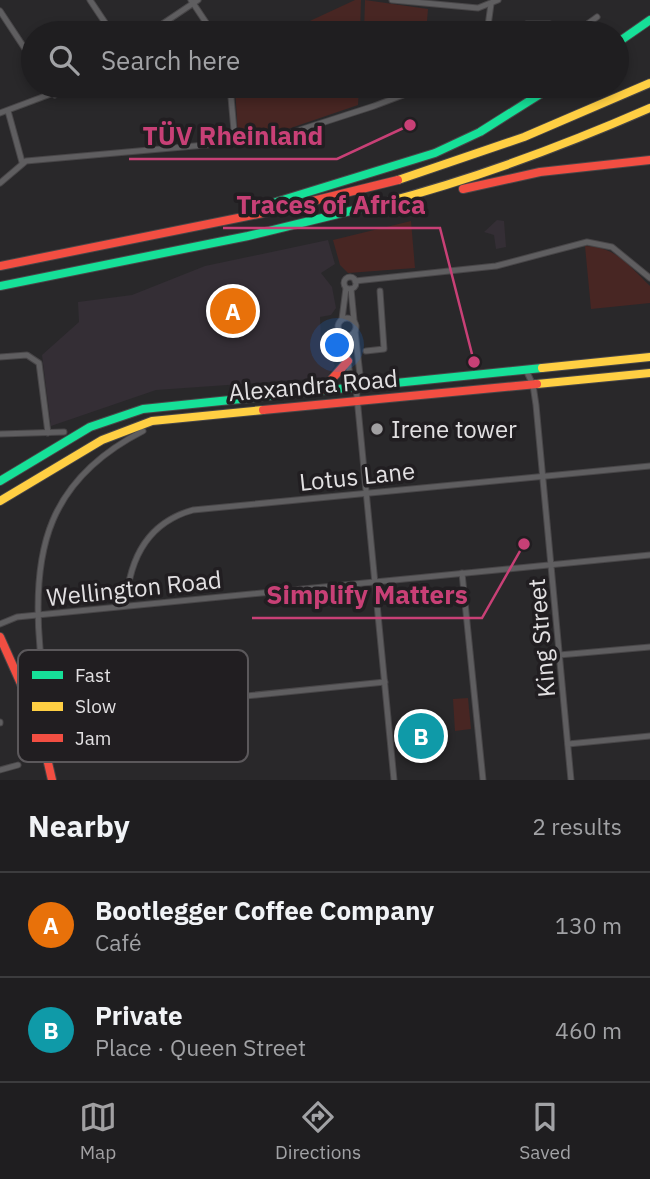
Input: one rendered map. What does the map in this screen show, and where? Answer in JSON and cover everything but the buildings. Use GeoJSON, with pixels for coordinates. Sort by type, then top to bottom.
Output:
{"type":"FeatureCollection","features":[{"type":"Feature","properties":{"kind":"main road"},"geometry":{"type":"LineString","coordinates":[[629,35],[650,20]]}},
{"type":"Feature","properties":{"kind":"main road"},"geometry":{"type":"LineString","coordinates":[[629,93],[650,83]]}},
{"type":"Feature","properties":{"kind":"main road"},"geometry":{"type":"LineString","coordinates":[[194,226],[428,155],[480,132],[534,98]]}},
{"type":"Feature","properties":{"kind":"main road"},"geometry":{"type":"LineString","coordinates":[[0,266],[308,203],[455,161],[583,115],[619,98]]}},
{"type":"Feature","properties":{"kind":"main road"},"geometry":{"type":"LineString","coordinates":[[0,286],[345,214],[467,181],[594,135],[650,108]]}},
{"type":"Feature","properties":{"kind":"main road"},"geometry":{"type":"LineString","coordinates":[[345,214],[378,210],[540,172],[650,160]]}},
{"type":"Feature","properties":{"kind":"main road","name":"Alexandra Road"},"geometry":{"type":"LineString","coordinates":[[0,481],[90,427],[143,409],[650,357]]}},
{"type":"Feature","properties":{"kind":"main road"},"geometry":{"type":"LineString","coordinates":[[323,390],[344,369],[348,360]]}},
{"type":"Feature","properties":{"kind":"main road","name":"Alexandra Road"},"geometry":{"type":"LineString","coordinates":[[0,501],[76,454],[139,425],[173,418],[650,373]]}},
{"type":"Feature","properties":{"kind":"main road"},"geometry":{"type":"LineString","coordinates":[[0,639],[18,673]]}},
{"type":"Feature","properties":{"kind":"main road"},"geometry":{"type":"LineString","coordinates":[[49,762],[52,780]]}},
{"type":"Feature","properties":{"kind":"street"},"geometry":{"type":"LineString","coordinates":[[90,0],[104,21]]}},
{"type":"Feature","properties":{"kind":"street"},"geometry":{"type":"LineString","coordinates":[[391,0],[478,8],[498,0]]}},
{"type":"Feature","properties":{"kind":"street"},"geometry":{"type":"LineString","coordinates":[[166,21],[194,1],[206,21]]}},
{"type":"Feature","properties":{"kind":"street"},"geometry":{"type":"LineString","coordinates":[[489,21],[491,4]]}},
{"type":"Feature","properties":{"kind":"street"},"geometry":{"type":"LineString","coordinates":[[0,11],[21,43]]}},
{"type":"Feature","properties":{"kind":"street"},"geometry":{"type":"LineString","coordinates":[[592,21],[597,17]]}},
{"type":"Feature","properties":{"kind":"street"},"geometry":{"type":"LineString","coordinates":[[0,113],[44,98]]}},
{"type":"Feature","properties":{"kind":"street"},"geometry":{"type":"LineString","coordinates":[[231,98],[234,142]]}},
{"type":"Feature","properties":{"kind":"street"},"geometry":{"type":"LineString","coordinates":[[0,183],[22,162],[284,136],[393,98]]}},
{"type":"Feature","properties":{"kind":"street"},"geometry":{"type":"LineString","coordinates":[[8,111],[22,162]]}},
{"type":"Feature","properties":{"kind":"street"},"geometry":{"type":"LineString","coordinates":[[356,387],[360,375],[346,279],[355,281],[496,265],[587,242],[612,247],[650,278]]}},
{"type":"Feature","properties":{"kind":"street"},"geometry":{"type":"LineString","coordinates":[[355,281],[349,289],[338,328],[344,335],[350,376],[356,387],[358,400],[394,780]]}},
{"type":"Feature","properties":{"kind":"street"},"geometry":{"type":"LineString","coordinates":[[366,351],[384,349],[380,291]]}},
{"type":"Feature","properties":{"kind":"street"},"geometry":{"type":"LineString","coordinates":[[342,319],[354,321]]}},
{"type":"Feature","properties":{"kind":"street"},"geometry":{"type":"LineString","coordinates":[[344,335],[355,331]]}},
{"type":"Feature","properties":{"kind":"street"},"geometry":{"type":"LineString","coordinates":[[0,357],[27,355],[39,363],[48,433]]}},
{"type":"Feature","properties":{"kind":"street","name":"King Street"},"geometry":{"type":"LineString","coordinates":[[526,370],[533,385],[543,476],[571,780]]}},
{"type":"Feature","properties":{"kind":"street"},"geometry":{"type":"LineString","coordinates":[[40,650],[37,615],[42,549],[60,506],[97,461],[143,431]]}},
{"type":"Feature","properties":{"kind":"street"},"geometry":{"type":"LineString","coordinates":[[0,434],[64,432]]}},
{"type":"Feature","properties":{"kind":"street","name":"Lotus Lane"},"geometry":{"type":"LineString","coordinates":[[126,606],[129,574],[137,552],[153,532],[177,516],[208,508],[650,466]]}},
{"type":"Feature","properties":{"kind":"street","name":"Wellington Road"},"geometry":{"type":"LineString","coordinates":[[0,624],[17,617],[650,555]]}},
{"type":"Feature","properties":{"kind":"street"},"geometry":{"type":"LineString","coordinates":[[462,573],[483,780]]}},
{"type":"Feature","properties":{"kind":"street"},"geometry":{"type":"LineString","coordinates":[[559,655],[650,647]]}},
{"type":"Feature","properties":{"kind":"street"},"geometry":{"type":"LineString","coordinates":[[248,695],[385,682]]}},
{"type":"Feature","properties":{"kind":"street"},"geometry":{"type":"LineString","coordinates":[[568,744],[650,736]]}},
{"type":"Feature","properties":{"kind":"street"},"geometry":{"type":"LineString","coordinates":[[0,770],[18,765]]}},
{"type":"Feature","properties":{"kind":"shaded area"},"geometry":{"type":"Polygon","coordinates":[[[355,0],[361,0],[360,21],[310,21],[355,0]]]}},
{"type":"Feature","properties":{"kind":"shaded area"},"geometry":{"type":"Polygon","coordinates":[[[365,0],[428,9],[427,21],[364,21],[365,0]]]}},
{"type":"Feature","properties":{"kind":"shaded area"},"geometry":{"type":"Polygon","coordinates":[[[236,98],[358,98],[358,105],[282,131],[238,136],[236,98]]]}},
{"type":"Feature","properties":{"kind":"shaded area"},"geometry":{"type":"Polygon","coordinates":[[[497,220],[504,221],[506,247],[496,249],[494,235],[484,232],[497,220]]]}},
{"type":"Feature","properties":{"kind":"shaded area"},"geometry":{"type":"Polygon","coordinates":[[[411,221],[415,268],[348,273],[340,265],[333,240],[411,221]]]}},
{"type":"Feature","properties":{"kind":"shaded area"},"geometry":{"type":"Polygon","coordinates":[[[328,240],[335,264],[321,273],[332,287],[336,308],[331,315],[320,317],[321,340],[335,366],[326,378],[156,390],[51,426],[42,355],[79,322],[78,302],[132,295],[205,266],[328,240]]]}},
{"type":"Feature","properties":{"kind":"shaded area"},"geometry":{"type":"Polygon","coordinates":[[[585,246],[606,250],[628,264],[650,286],[650,303],[591,309],[585,246]]]}},
{"type":"Feature","properties":{"kind":"shaded area"},"geometry":{"type":"Polygon","coordinates":[[[468,698],[471,729],[455,731],[453,699],[468,698]]]}},
{"type":"Feature","properties":{"kind":"traffic: fast"},"geometry":{"type":"LineString","coordinates":[[629,35],[650,20]]}},
{"type":"Feature","properties":{"kind":"traffic: fast"},"geometry":{"type":"LineString","coordinates":[[263,206],[435,153],[480,132],[534,98]]}},
{"type":"Feature","properties":{"kind":"traffic: fast"},"geometry":{"type":"LineString","coordinates":[[0,286],[248,236],[383,203]]}},
{"type":"Feature","properties":{"kind":"traffic: fast"},"geometry":{"type":"LineString","coordinates":[[0,481],[90,427],[143,409],[542,368]]}},
{"type":"Feature","properties":{"kind":"traffic: slow"},"geometry":{"type":"LineString","coordinates":[[629,92],[650,83]]}},
{"type":"Feature","properties":{"kind":"traffic: slow"},"geometry":{"type":"LineString","coordinates":[[398,180],[524,137],[615,98]]}},
{"type":"Feature","properties":{"kind":"traffic: slow"},"geometry":{"type":"LineString","coordinates":[[383,203],[518,161],[650,108]]}},
{"type":"Feature","properties":{"kind":"traffic: slow"},"geometry":{"type":"LineString","coordinates":[[542,368],[650,357]]}},
{"type":"Feature","properties":{"kind":"traffic: slow"},"geometry":{"type":"LineString","coordinates":[[537,384],[650,373]]}},
{"type":"Feature","properties":{"kind":"traffic: slow"},"geometry":{"type":"LineString","coordinates":[[0,501],[102,440],[152,421],[263,410]]}},
{"type":"Feature","properties":{"kind":"traffic: jam"},"geometry":{"type":"LineString","coordinates":[[463,189],[540,172],[650,160]]}},
{"type":"Feature","properties":{"kind":"traffic: jam"},"geometry":{"type":"LineString","coordinates":[[0,266],[268,212],[398,180]]}},
{"type":"Feature","properties":{"kind":"traffic: jam"},"geometry":{"type":"LineString","coordinates":[[322,390],[348,361]]}},
{"type":"Feature","properties":{"kind":"traffic: jam"},"geometry":{"type":"LineString","coordinates":[[263,410],[537,384]]}},
{"type":"Feature","properties":{"kind":"traffic: jam"},"geometry":{"type":"LineString","coordinates":[[0,637],[18,677]]}},
{"type":"Feature","properties":{"kind":"traffic: jam"},"geometry":{"type":"LineString","coordinates":[[48,762],[52,780]]}},
{"type":"Feature","properties":{"kind":"place","name":"TÜV Rheinland"},"geometry":{"type":"Point","coordinates":[410,125]}},
{"type":"Feature","properties":{"kind":"place","name":"Bootlegger Coffee Company"},"geometry":{"type":"Point","coordinates":[233,311]}},
{"type":"Feature","properties":{"kind":"place","name":"Traces of Africa"},"geometry":{"type":"Point","coordinates":[474,362]}},
{"type":"Feature","properties":{"kind":"place","name":"Irene tower"},"geometry":{"type":"Point","coordinates":[377,429]}},
{"type":"Feature","properties":{"kind":"place","name":"Simplify Matters"},"geometry":{"type":"Point","coordinates":[524,544]}},
{"type":"Feature","properties":{"kind":"place","name":"Private"},"geometry":{"type":"Point","coordinates":[421,736]}}]}
